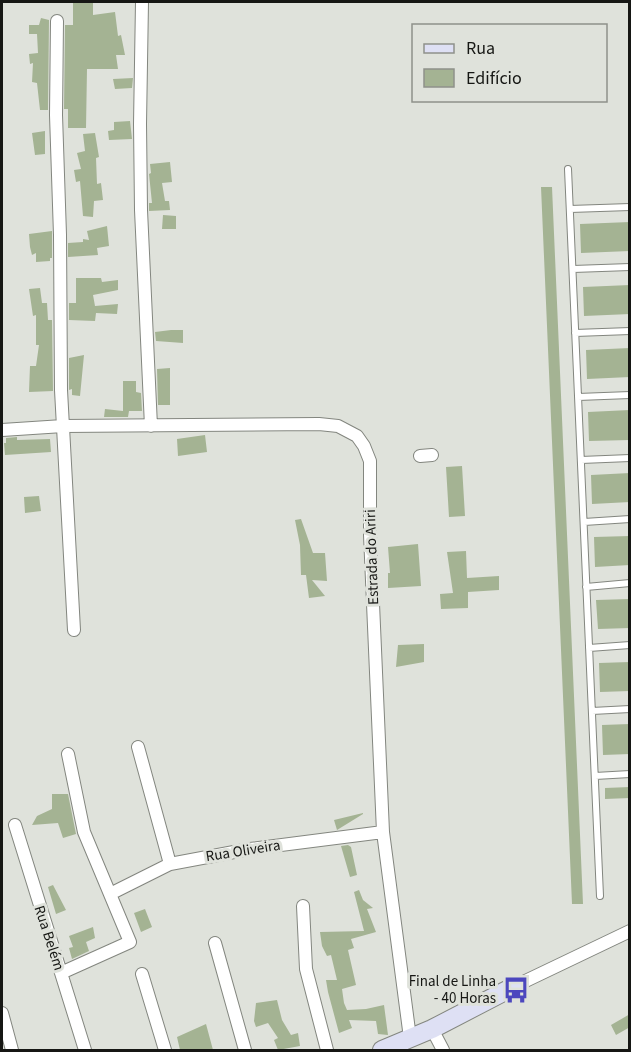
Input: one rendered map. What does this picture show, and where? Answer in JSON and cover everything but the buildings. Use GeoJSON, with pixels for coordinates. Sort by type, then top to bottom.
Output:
{"type":"FeatureCollection","features":[{"type":"Feature","properties":{"kind":"main road"},"geometry":{"type":"LineString","coordinates":[[382,1050],[432,1029],[515,987]]}},
{"type":"Feature","properties":{"kind":"street"},"geometry":{"type":"LineString","coordinates":[[142,2],[141,210],[151,426]]}},
{"type":"Feature","properties":{"kind":"street"},"geometry":{"type":"LineString","coordinates":[[57,21],[56,115],[63,426],[74,630]]}},
{"type":"Feature","properties":{"kind":"street","name":"Estrada do Ariri"},"geometry":{"type":"LineString","coordinates":[[2,430],[63,426],[319,424],[338,426],[349,431],[357,436],[364,446],[370,469],[369,535],[383,832],[410,1038]]}},
{"type":"Feature","properties":{"kind":"street"},"geometry":{"type":"LineString","coordinates":[[138,747],[170,864]]}},
{"type":"Feature","properties":{"kind":"street"},"geometry":{"type":"LineString","coordinates":[[61,973],[130,942],[84,832],[68,754]]}},
{"type":"Feature","properties":{"kind":"street","name":"Rua Belém"},"geometry":{"type":"LineString","coordinates":[[15,825],[85,1050]]}},
{"type":"Feature","properties":{"kind":"street","name":"Rua Oliveira"},"geometry":{"type":"LineString","coordinates":[[110,894],[170,864],[250,849],[383,832]]}},
{"type":"Feature","properties":{"kind":"street"},"geometry":{"type":"LineString","coordinates":[[303,906],[306,969],[327,1050]]}},
{"type":"Feature","properties":{"kind":"street"},"geometry":{"type":"LineString","coordinates":[[515,987],[630,931]]}},
{"type":"Feature","properties":{"kind":"street"},"geometry":{"type":"LineString","coordinates":[[216,943],[245,1050]]}},
{"type":"Feature","properties":{"kind":"street"},"geometry":{"type":"LineString","coordinates":[[142,974],[165,1050]]}},
{"type":"Feature","properties":{"kind":"street"},"geometry":{"type":"LineString","coordinates":[[2,1013],[12,1050]]}},
{"type":"Feature","properties":{"kind":"street"},"geometry":{"type":"LineString","coordinates":[[432,1029],[443,1050]]}},
{"type":"Feature","properties":{"kind":"lane"},"geometry":{"type":"LineString","coordinates":[[568,169],[600,896]]}},
{"type":"Feature","properties":{"kind":"lane"},"geometry":{"type":"LineString","coordinates":[[570,209],[630,207]]}},
{"type":"Feature","properties":{"kind":"lane"},"geometry":{"type":"LineString","coordinates":[[573,269],[630,267]]}},
{"type":"Feature","properties":{"kind":"lane"},"geometry":{"type":"LineString","coordinates":[[575,333],[630,331]]}},
{"type":"Feature","properties":{"kind":"lane"},"geometry":{"type":"LineString","coordinates":[[578,397],[630,395]]}},
{"type":"Feature","properties":{"kind":"lane"},"geometry":{"type":"LineString","coordinates":[[581,460],[630,458]]}},
{"type":"Feature","properties":{"kind":"lane"},"geometry":{"type":"LineString","coordinates":[[584,522],[630,519]]}},
{"type":"Feature","properties":{"kind":"lane"},"geometry":{"type":"LineString","coordinates":[[586,587],[630,584]]}},
{"type":"Feature","properties":{"kind":"lane"},"geometry":{"type":"LineString","coordinates":[[589,648],[630,645]]}},
{"type":"Feature","properties":{"kind":"lane"},"geometry":{"type":"LineString","coordinates":[[592,711],[630,709]]}},
{"type":"Feature","properties":{"kind":"lane"},"geometry":{"type":"LineString","coordinates":[[595,777],[630,774]]}},
{"type":"Feature","properties":{"kind":"place","name":"Final de Linha - 40 Horas"},"geometry":{"type":"Point","coordinates":[516,990]}}]}
